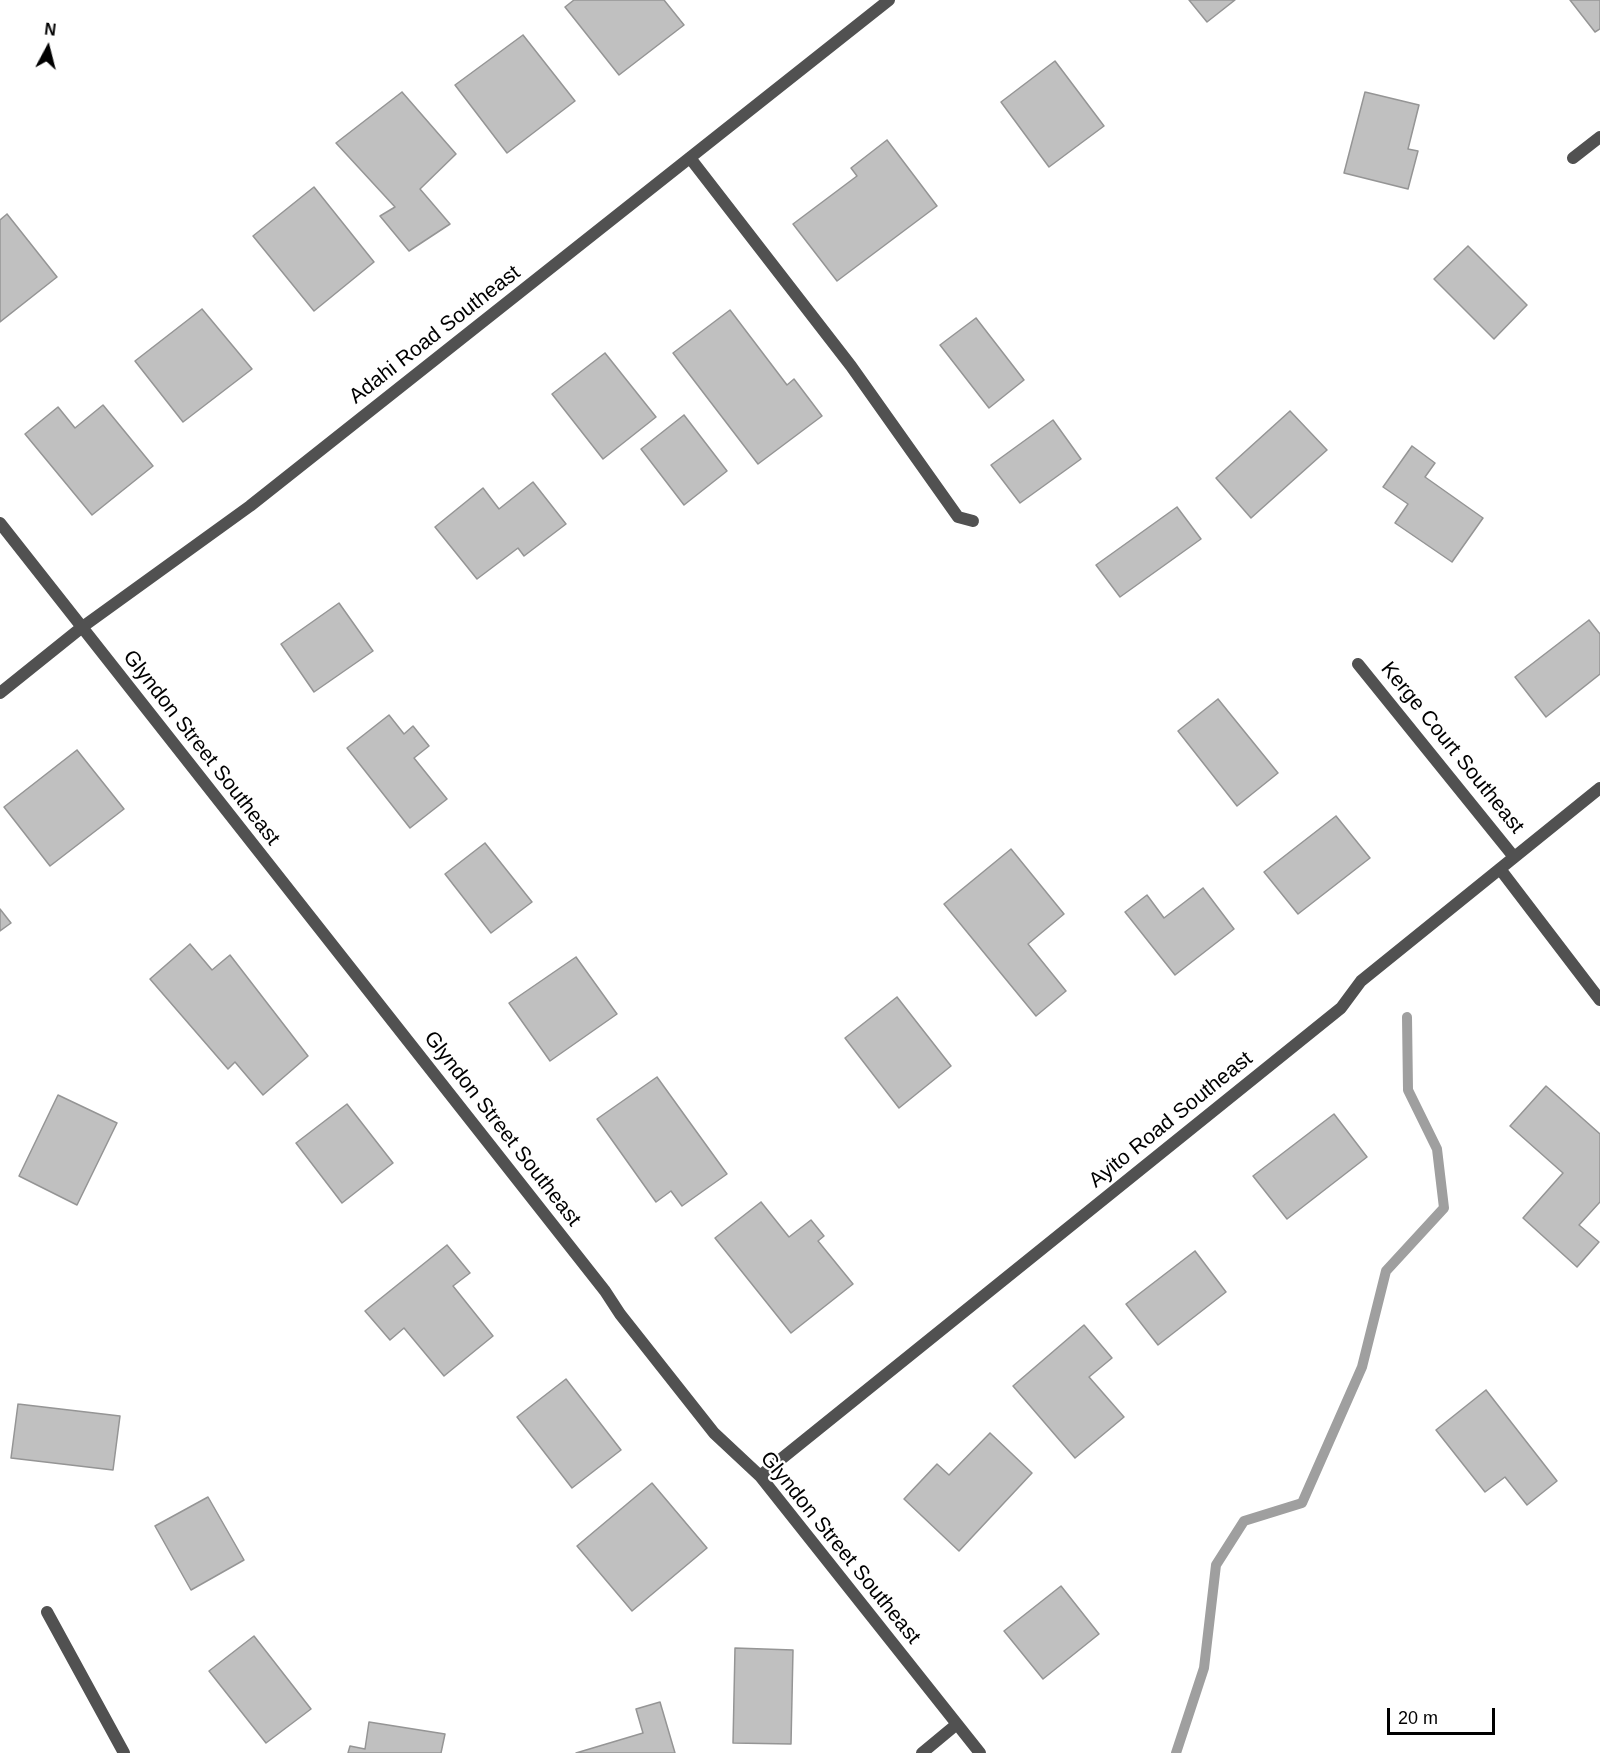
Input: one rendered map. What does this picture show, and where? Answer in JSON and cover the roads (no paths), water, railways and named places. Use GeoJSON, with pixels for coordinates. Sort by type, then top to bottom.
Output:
{"type":"FeatureCollection","features":[{"type":"Feature","properties":{"kind":"street","name":"Adahi Road Southeast"},"geometry":{"type":"LineString","coordinates":[[0,693],[81,628],[250,506],[889,0]]}},
{"type":"Feature","properties":{"kind":"street"},"geometry":{"type":"LineString","coordinates":[[1574,158],[1600,137]]}},
{"type":"Feature","properties":{"kind":"street"},"geometry":{"type":"LineString","coordinates":[[690,158],[851,366],[958,517],[973,521]]}},
{"type":"Feature","properties":{"kind":"street","name":"Glyndon Street Southeast"},"geometry":{"type":"LineString","coordinates":[[0,523],[605,1291],[620,1314],[714,1433],[760,1476],[980,1753]]}},
{"type":"Feature","properties":{"kind":"street","name":"Kerge Court Southeast"},"geometry":{"type":"LineString","coordinates":[[1358,664],[1515,857]]}},
{"type":"Feature","properties":{"kind":"street","name":"Ayito Road Southeast"},"geometry":{"type":"LineString","coordinates":[[760,1476],[1341,1008],[1360,981],[1600,788]]}},
{"type":"Feature","properties":{"kind":"street"},"geometry":{"type":"LineString","coordinates":[[1500,869],[1600,1000]]}},
{"type":"Feature","properties":{"kind":"street"},"geometry":{"type":"LineString","coordinates":[[47,1612],[124,1753]]}},
{"type":"Feature","properties":{"kind":"street"},"geometry":{"type":"LineString","coordinates":[[922,1753],[957,1724]]}},
{"type":"Feature","properties":{"kind":"waterway"},"geometry":{"type":"LineString","coordinates":[[1176,1753],[1204,1668],[1216,1565],[1244,1521],[1302,1503],[1362,1367],[1386,1271],[1444,1208],[1437,1149],[1408,1090],[1407,1017]]}}]}
